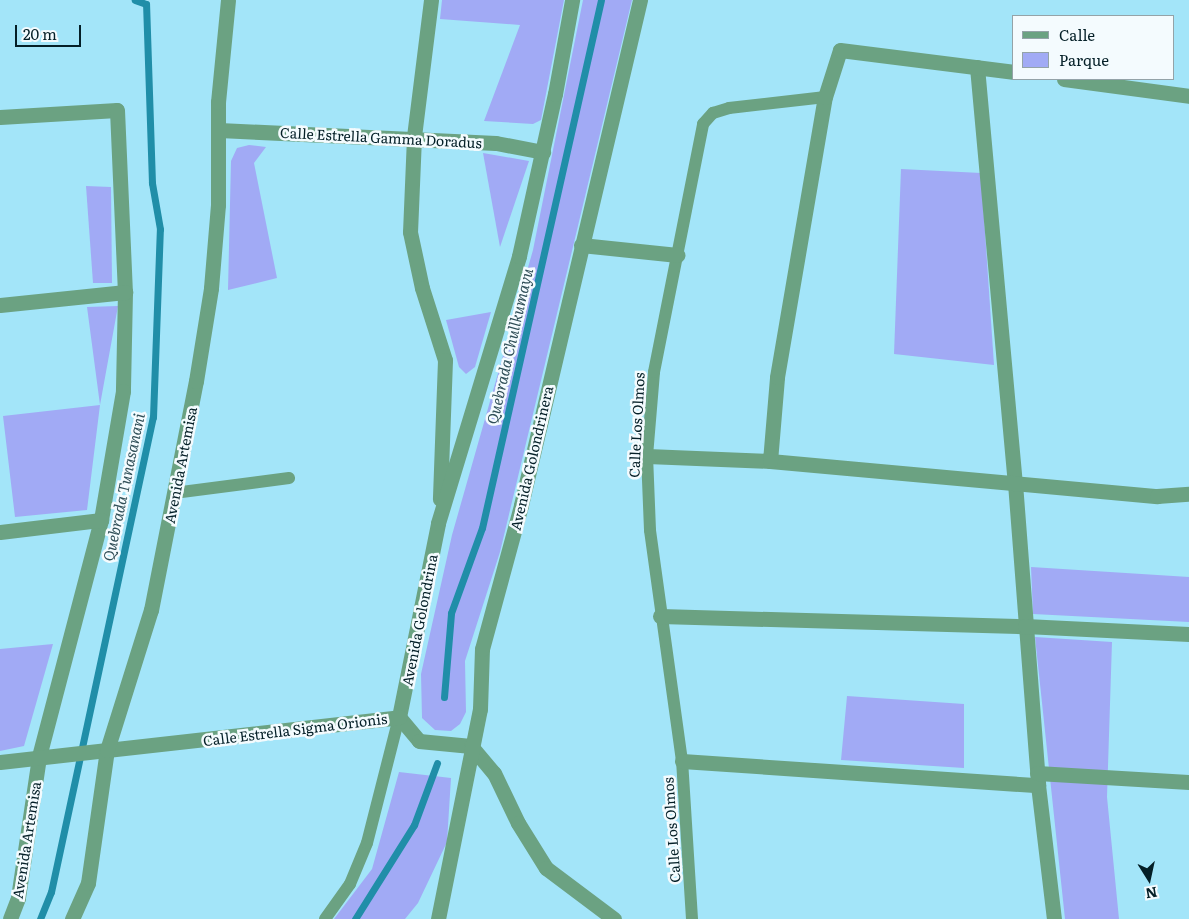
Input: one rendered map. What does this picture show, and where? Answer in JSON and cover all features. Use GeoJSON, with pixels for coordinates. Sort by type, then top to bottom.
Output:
{"type":"FeatureCollection","features":[{"type":"Feature","properties":{"kind":"street","name":"Avenida Artemisa"},"geometry":{"type":"LineString","coordinates":[[72,919],[88,883],[107,750],[151,610],[211,288],[218,205],[218,102],[228,0]]}},
{"type":"Feature","properties":{"kind":"street"},"geometry":{"type":"LineString","coordinates":[[431,0],[414,138],[410,232],[422,288],[446,360],[438,523]]}},
{"type":"Feature","properties":{"kind":"street"},"geometry":{"type":"LineString","coordinates":[[438,523],[519,256],[543,152],[572,0]]}},
{"type":"Feature","properties":{"kind":"street","name":"Avenida Golondrinera"},"geometry":{"type":"LineString","coordinates":[[438,919],[471,746],[480,709],[482,649],[521,505],[640,0]]}},
{"type":"Feature","properties":{"kind":"street"},"geometry":{"type":"LineString","coordinates":[[770,461],[777,377],[825,97],[840,50],[1012,72]]}},
{"type":"Feature","properties":{"kind":"street"},"geometry":{"type":"LineString","coordinates":[[977,67],[1015,482],[1037,779],[1054,919]]}},
{"type":"Feature","properties":{"kind":"street"},"geometry":{"type":"LineString","coordinates":[[1071,80],[1189,96]]}},
{"type":"Feature","properties":{"kind":"street","name":"Avenida Artemisa"},"geometry":{"type":"LineString","coordinates":[[0,117],[117,110],[125,292],[122,391],[101,520],[39,757],[18,898],[10,919]]}},
{"type":"Feature","properties":{"kind":"street","name":"Calle Estrella Gamma Doradus"},"geometry":{"type":"LineString","coordinates":[[219,130],[496,143],[543,152]]}},
{"type":"Feature","properties":{"kind":"street"},"geometry":{"type":"LineString","coordinates":[[581,245],[677,255]]}},
{"type":"Feature","properties":{"kind":"street"},"geometry":{"type":"LineString","coordinates":[[0,305],[125,292]]}},
{"type":"Feature","properties":{"kind":"street"},"geometry":{"type":"LineString","coordinates":[[647,456],[770,461],[1157,496],[1189,494]]}},
{"type":"Feature","properties":{"kind":"street"},"geometry":{"type":"LineString","coordinates":[[0,532],[101,520]]}},
{"type":"Feature","properties":{"kind":"street","name":"Avenida Golondrina"},"geometry":{"type":"LineString","coordinates":[[399,717],[438,523]]}},
{"type":"Feature","properties":{"kind":"street"},"geometry":{"type":"LineString","coordinates":[[660,616],[1025,626],[1189,634]]}},
{"type":"Feature","properties":{"kind":"street","name":"Calle Estrella Sigma Orionis"},"geometry":{"type":"LineString","coordinates":[[0,762],[399,717],[419,741],[471,746]]}},
{"type":"Feature","properties":{"kind":"street"},"geometry":{"type":"LineString","coordinates":[[471,746],[494,773],[518,823],[546,868],[614,919]]}},
{"type":"Feature","properties":{"kind":"street"},"geometry":{"type":"LineString","coordinates":[[682,762],[1037,779],[1189,782]]}},
{"type":"Feature","properties":{"kind":"lane","name":"Calle Los Olmos"},"geometry":{"type":"LineString","coordinates":[[692,919],[682,762],[660,616],[650,530],[647,456],[654,372],[703,124],[713,113],[729,108],[825,97]]}},
{"type":"Feature","properties":{"kind":"lane"},"geometry":{"type":"LineString","coordinates":[[174,493],[289,478]]}},
{"type":"Feature","properties":{"kind":"lane"},"geometry":{"type":"LineString","coordinates":[[325,919],[350,884],[367,843],[399,717]]}},
{"type":"Feature","properties":{"kind":"green space"},"geometry":{"type":"Polygon","coordinates":[[[442,0],[564,0],[541,120],[533,124],[484,121],[520,25],[440,19],[442,0]]]}},
{"type":"Feature","properties":{"kind":"green space"},"geometry":{"type":"Polygon","coordinates":[[[583,0],[632,0],[500,552],[465,661],[466,712],[460,724],[451,731],[435,730],[422,718],[421,674],[452,535],[533,250],[583,0]]]}},
{"type":"Feature","properties":{"kind":"green space"},"geometry":{"type":"Polygon","coordinates":[[[249,145],[266,147],[254,163],[277,278],[228,290],[231,161],[237,148],[249,145]]]}},
{"type":"Feature","properties":{"kind":"green space"},"geometry":{"type":"Polygon","coordinates":[[[483,153],[529,161],[500,247],[483,153]]]}},
{"type":"Feature","properties":{"kind":"green space"},"geometry":{"type":"Polygon","coordinates":[[[901,169],[981,173],[994,365],[894,354],[901,169]]]}},
{"type":"Feature","properties":{"kind":"green space"},"geometry":{"type":"Polygon","coordinates":[[[86,186],[111,187],[112,283],[93,283],[86,186]]]}},
{"type":"Feature","properties":{"kind":"green space"},"geometry":{"type":"Polygon","coordinates":[[[118,306],[100,405],[87,307],[118,306]]]}},
{"type":"Feature","properties":{"kind":"green space"},"geometry":{"type":"Polygon","coordinates":[[[491,312],[475,367],[466,374],[459,367],[446,320],[491,312]]]}},
{"type":"Feature","properties":{"kind":"green space"},"geometry":{"type":"Polygon","coordinates":[[[100,405],[87,510],[15,517],[3,416],[100,405]]]}},
{"type":"Feature","properties":{"kind":"green space"},"geometry":{"type":"Polygon","coordinates":[[[1031,567],[1189,577],[1189,622],[1033,614],[1031,567]]]}},
{"type":"Feature","properties":{"kind":"green space"},"geometry":{"type":"Polygon","coordinates":[[[1035,637],[1112,642],[1107,797],[1119,919],[1065,919],[1035,637]]]}},
{"type":"Feature","properties":{"kind":"green space"},"geometry":{"type":"Polygon","coordinates":[[[53,644],[24,746],[0,751],[0,649],[53,644]]]}},
{"type":"Feature","properties":{"kind":"green space"},"geometry":{"type":"Polygon","coordinates":[[[847,696],[964,704],[964,768],[841,760],[847,696]]]}},
{"type":"Feature","properties":{"kind":"green space"},"geometry":{"type":"Polygon","coordinates":[[[399,772],[451,778],[447,842],[418,903],[405,919],[334,919],[372,869],[399,772]]]}},
{"type":"Feature","properties":{"kind":"waterway","name":"Quebrada Tunasanani"},"geometry":{"type":"LineString","coordinates":[[40,919],[51,892],[153,417],[160,229],[152,183],[146,4],[135,0]]}},
{"type":"Feature","properties":{"kind":"waterway","name":"Quebrada Chullkumayu"},"geometry":{"type":"LineString","coordinates":[[444,697],[451,613],[482,528],[601,0]]}},
{"type":"Feature","properties":{"kind":"waterway","name":"Quebrada Chullkumayu"},"geometry":{"type":"LineString","coordinates":[[355,919],[414,825],[437,763]]}}]}
